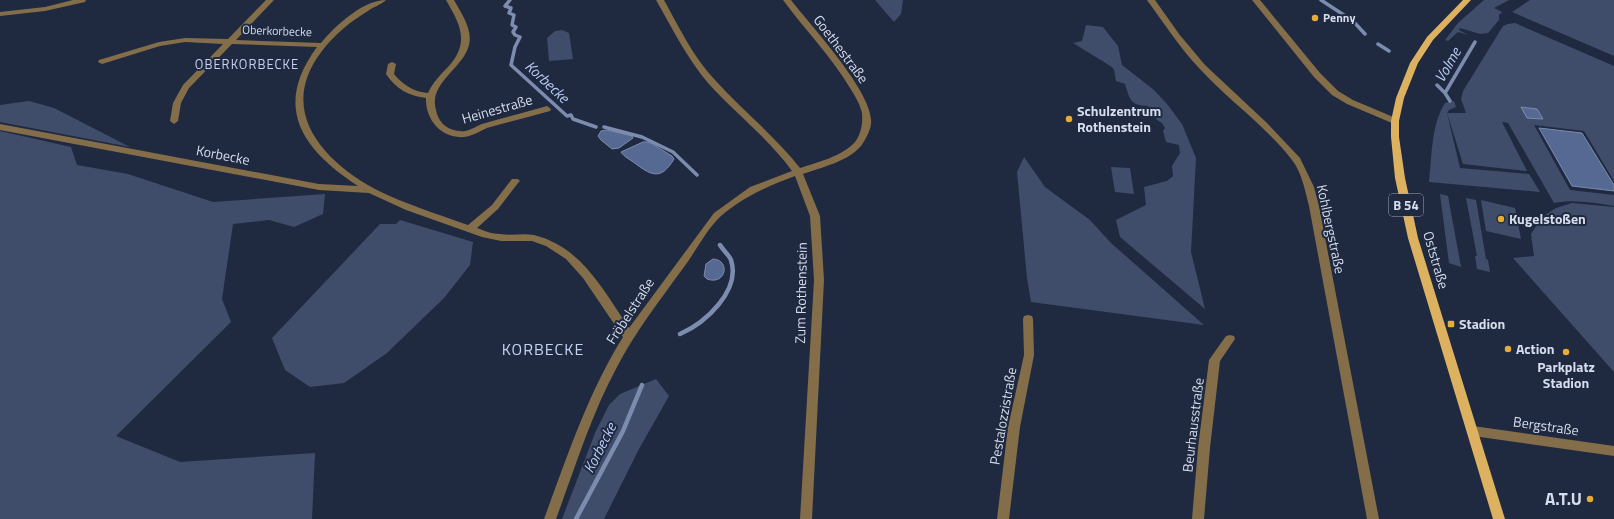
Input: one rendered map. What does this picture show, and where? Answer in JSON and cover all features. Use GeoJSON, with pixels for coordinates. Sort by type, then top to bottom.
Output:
{"type":"FeatureCollection","features":[{"type":"Feature","properties":{"kind":"main road","name":"Oststraße"},"geometry":{"type":"LineString","coordinates":[[1467,0],[1430,39],[1414,63],[1400,98],[1395,120],[1400,178],[1413,238],[1499,519]]}},
{"type":"Feature","properties":{"kind":"street"},"geometry":{"type":"LineString","coordinates":[[0,14],[45,9],[82,0]]}},
{"type":"Feature","properties":{"kind":"street","name":"Oberkorbecke"},"geometry":{"type":"LineString","coordinates":[[174,121],[177,103],[186,87],[270,0]]}},
{"type":"Feature","properties":{"kind":"street"},"geometry":{"type":"LineString","coordinates":[[370,190],[350,178],[330,162],[313,141],[303,125],[299,106],[299,88],[309,64],[322,45],[349,20],[382,0]]}},
{"type":"Feature","properties":{"kind":"street"},"geometry":{"type":"LineString","coordinates":[[392,64],[390,74],[396,83],[403,89],[413,93],[431,96],[435,87],[457,61],[465,45],[465,34],[459,15],[450,0]]}},
{"type":"Feature","properties":{"kind":"street","name":"Zum Rothenstein"},"geometry":{"type":"LineString","coordinates":[[660,0],[697,64],[712,82],[782,151],[798,172],[815,216],[818,248],[818,288],[806,519]]}},
{"type":"Feature","properties":{"kind":"street","name":"Goethestraße"},"geometry":{"type":"LineString","coordinates":[[787,0],[839,64],[865,108],[868,123],[864,135],[856,146],[845,155],[830,162],[798,172]]}},
{"type":"Feature","properties":{"kind":"street","name":"Kohlbergstraße"},"geometry":{"type":"LineString","coordinates":[[1151,0],[1176,36],[1202,67],[1274,135],[1297,160],[1302,168],[1309,187],[1315,213],[1373,519]]}},
{"type":"Feature","properties":{"kind":"street"},"geometry":{"type":"LineString","coordinates":[[1256,0],[1317,75],[1335,93],[1350,102],[1395,120]]}},
{"type":"Feature","properties":{"kind":"street","name":"Oberkorbecke"},"geometry":{"type":"LineString","coordinates":[[102,62],[159,44],[185,40],[322,45]]}},
{"type":"Feature","properties":{"kind":"street","name":"Heinestraße"},"geometry":{"type":"LineString","coordinates":[[431,96],[431,110],[437,123],[448,132],[464,134],[484,126],[547,108]]}},
{"type":"Feature","properties":{"kind":"street","name":"Korbecke"},"geometry":{"type":"LineString","coordinates":[[0,127],[319,187],[370,190],[409,208],[485,236],[501,238],[532,238],[550,243],[570,256],[602,296],[629,337]]}},
{"type":"Feature","properties":{"kind":"street","name":"Fröbelstraße"},"geometry":{"type":"LineString","coordinates":[[550,519],[606,378],[629,337],[648,308],[717,216],[751,190],[798,172]]}},
{"type":"Feature","properties":{"kind":"street"},"geometry":{"type":"LineString","coordinates":[[469,230],[495,207],[515,181]]}},
{"type":"Feature","properties":{"kind":"street","name":"Pestalozzistraße"},"geometry":{"type":"LineString","coordinates":[[1003,519],[1014,427],[1029,355],[1028,319]]}},
{"type":"Feature","properties":{"kind":"street","name":"Beurhausstraße"},"geometry":{"type":"LineString","coordinates":[[1198,519],[1204,448],[1215,360],[1230,339]]}},
{"type":"Feature","properties":{"kind":"street","name":"Bergstraße"},"geometry":{"type":"LineString","coordinates":[[1473,431],[1614,451]]}},
{"type":"Feature","properties":{"kind":"shaded area"},"geometry":{"type":"Polygon","coordinates":[[[875,0],[903,0],[901,14],[894,22],[875,0]]]}},
{"type":"Feature","properties":{"kind":"shaded area"},"geometry":{"type":"Polygon","coordinates":[[[1484,0],[1509,0],[1494,8],[1502,12],[1499,15],[1499,20],[1488,33],[1480,34],[1460,28],[1459,30],[1468,35],[1458,32],[1448,41],[1445,40],[1458,23],[1484,0]]]}},
{"type":"Feature","properties":{"kind":"shaded area"},"geometry":{"type":"Polygon","coordinates":[[[1530,0],[1614,0],[1614,56],[1512,12],[1530,0]]]}},
{"type":"Feature","properties":{"kind":"shaded area"},"geometry":{"type":"Polygon","coordinates":[[[1515,23],[1614,66],[1614,181],[1584,131],[1534,125],[1570,190],[1614,195],[1614,206],[1576,201],[1554,203],[1508,123],[1502,122],[1527,171],[1463,164],[1447,113],[1466,113],[1461,99],[1463,91],[1503,26],[1508,24],[1515,23]]]}},
{"type":"Feature","properties":{"kind":"shaded area"},"geometry":{"type":"Polygon","coordinates":[[[1086,25],[1103,27],[1118,46],[1122,65],[1154,90],[1182,124],[1196,158],[1191,252],[1205,309],[1120,237],[1116,220],[1146,205],[1144,187],[1167,181],[1173,176],[1172,166],[1180,153],[1179,145],[1166,142],[1163,131],[1165,128],[1162,123],[1157,120],[1148,106],[1134,103],[1132,101],[1125,84],[1116,81],[1112,67],[1073,43],[1082,41],[1086,25]]]}},
{"type":"Feature","properties":{"kind":"shaded area"},"geometry":{"type":"Polygon","coordinates":[[[562,30],[569,33],[573,59],[549,61],[547,38],[555,31],[562,30]]]}},
{"type":"Feature","properties":{"kind":"shaded area"},"geometry":{"type":"Polygon","coordinates":[[[29,101],[54,108],[130,147],[0,122],[0,105],[29,101]]]}},
{"type":"Feature","properties":{"kind":"shaded area"},"geometry":{"type":"Polygon","coordinates":[[[1454,101],[1456,107],[1449,110],[1447,113],[1460,168],[1529,174],[1540,192],[1429,182],[1433,141],[1437,121],[1445,103],[1454,101]]]}},
{"type":"Feature","properties":{"kind":"shaded area"},"geometry":{"type":"Polygon","coordinates":[[[1521,107],[1537,109],[1543,119],[1527,118],[1521,107]]]}},
{"type":"Feature","properties":{"kind":"shaded area"},"geometry":{"type":"Polygon","coordinates":[[[1539,128],[1582,133],[1614,185],[1614,191],[1572,186],[1539,128]]]}},
{"type":"Feature","properties":{"kind":"shaded area"},"geometry":{"type":"Polygon","coordinates":[[[607,130],[632,136],[633,138],[619,148],[612,149],[598,136],[601,131],[607,130]]]}},
{"type":"Feature","properties":{"kind":"shaded area"},"geometry":{"type":"Polygon","coordinates":[[[0,131],[71,147],[77,165],[128,174],[213,202],[325,194],[323,214],[294,227],[269,220],[233,224],[222,299],[231,322],[116,436],[180,462],[315,453],[312,519],[0,519],[0,131]]]}},
{"type":"Feature","properties":{"kind":"shaded area"},"geometry":{"type":"Polygon","coordinates":[[[643,142],[649,142],[672,156],[674,159],[661,173],[657,174],[647,172],[622,154],[621,152],[643,142]]]}},
{"type":"Feature","properties":{"kind":"shaded area"},"geometry":{"type":"Polygon","coordinates":[[[1024,157],[1045,187],[1090,220],[1111,243],[1204,325],[1031,302],[1027,278],[1017,172],[1024,157]]]}},
{"type":"Feature","properties":{"kind":"shaded area"},"geometry":{"type":"Polygon","coordinates":[[[1111,167],[1130,168],[1134,194],[1115,192],[1111,167]]]}},
{"type":"Feature","properties":{"kind":"shaded area"},"geometry":{"type":"Polygon","coordinates":[[[1440,194],[1448,196],[1461,267],[1449,263],[1440,194]]]}},
{"type":"Feature","properties":{"kind":"shaded area"},"geometry":{"type":"Polygon","coordinates":[[[1466,198],[1476,200],[1486,259],[1488,260],[1490,272],[1477,269],[1475,256],[1477,256],[1466,198]]]}},
{"type":"Feature","properties":{"kind":"shaded area","name":"Kugelstoßen"},"geometry":{"type":"Polygon","coordinates":[[[1481,200],[1515,208],[1521,239],[1486,231],[1481,200]]]}},
{"type":"Feature","properties":{"kind":"shaded area"},"geometry":{"type":"Polygon","coordinates":[[[1572,203],[1614,207],[1614,372],[1513,258],[1534,256],[1531,234],[1542,217],[1556,208],[1572,203]]]}},
{"type":"Feature","properties":{"kind":"shaded area"},"geometry":{"type":"Polygon","coordinates":[[[400,220],[473,242],[470,265],[444,298],[387,353],[344,383],[310,387],[285,370],[272,338],[380,224],[396,224],[400,220]]]}},
{"type":"Feature","properties":{"kind":"shaded area"},"geometry":{"type":"Polygon","coordinates":[[[713,259],[719,260],[724,268],[724,272],[718,279],[713,280],[707,279],[704,276],[706,264],[713,259]]]}},
{"type":"Feature","properties":{"kind":"shaded area"},"geometry":{"type":"Polygon","coordinates":[[[656,379],[669,396],[639,449],[604,519],[562,519],[595,433],[609,405],[620,394],[656,379]]]}},
{"type":"Feature","properties":{"kind":"waterway","name":"Korbecke"},"geometry":{"type":"LineString","coordinates":[[510,0],[505,6],[511,8],[509,13],[514,15],[512,25],[516,27],[513,32],[515,35],[520,37],[515,47],[511,65],[567,116],[571,115],[573,119],[596,127]]}},
{"type":"Feature","properties":{"kind":"waterway"},"geometry":{"type":"LineString","coordinates":[[1321,0],[1353,21],[1365,34]]}},
{"type":"Feature","properties":{"kind":"waterway","name":"Volme"},"geometry":{"type":"LineString","coordinates":[[1445,93],[1475,42]]}},
{"type":"Feature","properties":{"kind":"waterway"},"geometry":{"type":"LineString","coordinates":[[1378,44],[1389,51]]}},
{"type":"Feature","properties":{"kind":"waterway"},"geometry":{"type":"LineString","coordinates":[[1437,85],[1445,93]]}},
{"type":"Feature","properties":{"kind":"waterway","name":"Volme"},"geometry":{"type":"LineString","coordinates":[[1445,93],[1450,101]]}},
{"type":"Feature","properties":{"kind":"waterway","name":"Korbecke"},"geometry":{"type":"LineString","coordinates":[[604,127],[642,137],[673,152],[697,175]]}},
{"type":"Feature","properties":{"kind":"waterway","name":"Korbecke"},"geometry":{"type":"LineString","coordinates":[[680,334],[690,329],[710,314],[726,294],[731,283],[733,272],[731,260],[720,245]]}},
{"type":"Feature","properties":{"kind":"waterway","name":"Korbecke"},"geometry":{"type":"LineString","coordinates":[[576,519],[623,431],[642,385]]}},
{"type":"Feature","properties":{"kind":"place","name":"Penny"},"geometry":{"type":"Point","coordinates":[1315,18]}},
{"type":"Feature","properties":{"kind":"place","name":"Schulzentrum Rothenstein"},"geometry":{"type":"Point","coordinates":[1069,119]}},
{"type":"Feature","properties":{"kind":"place","name":"Kugelstoßen"},"geometry":{"type":"Point","coordinates":[1501,219]}},
{"type":"Feature","properties":{"kind":"place","name":"Stadion"},"geometry":{"type":"Point","coordinates":[1451,324]}},
{"type":"Feature","properties":{"kind":"place","name":"Action"},"geometry":{"type":"Point","coordinates":[1508,349]}},
{"type":"Feature","properties":{"kind":"place","name":"Parkplatz Stadion"},"geometry":{"type":"Point","coordinates":[1566,352]}},
{"type":"Feature","properties":{"kind":"place","name":"A.T.U"},"geometry":{"type":"Point","coordinates":[1590,499]}},
{"type":"Feature","properties":{"kind":"district","name":"OBERKORBECKE"},"geometry":{"type":"Point","coordinates":[247,64]}},
{"type":"Feature","properties":{"kind":"district","name":"KORBECKE"},"geometry":{"type":"Point","coordinates":[543,349]}}]}
